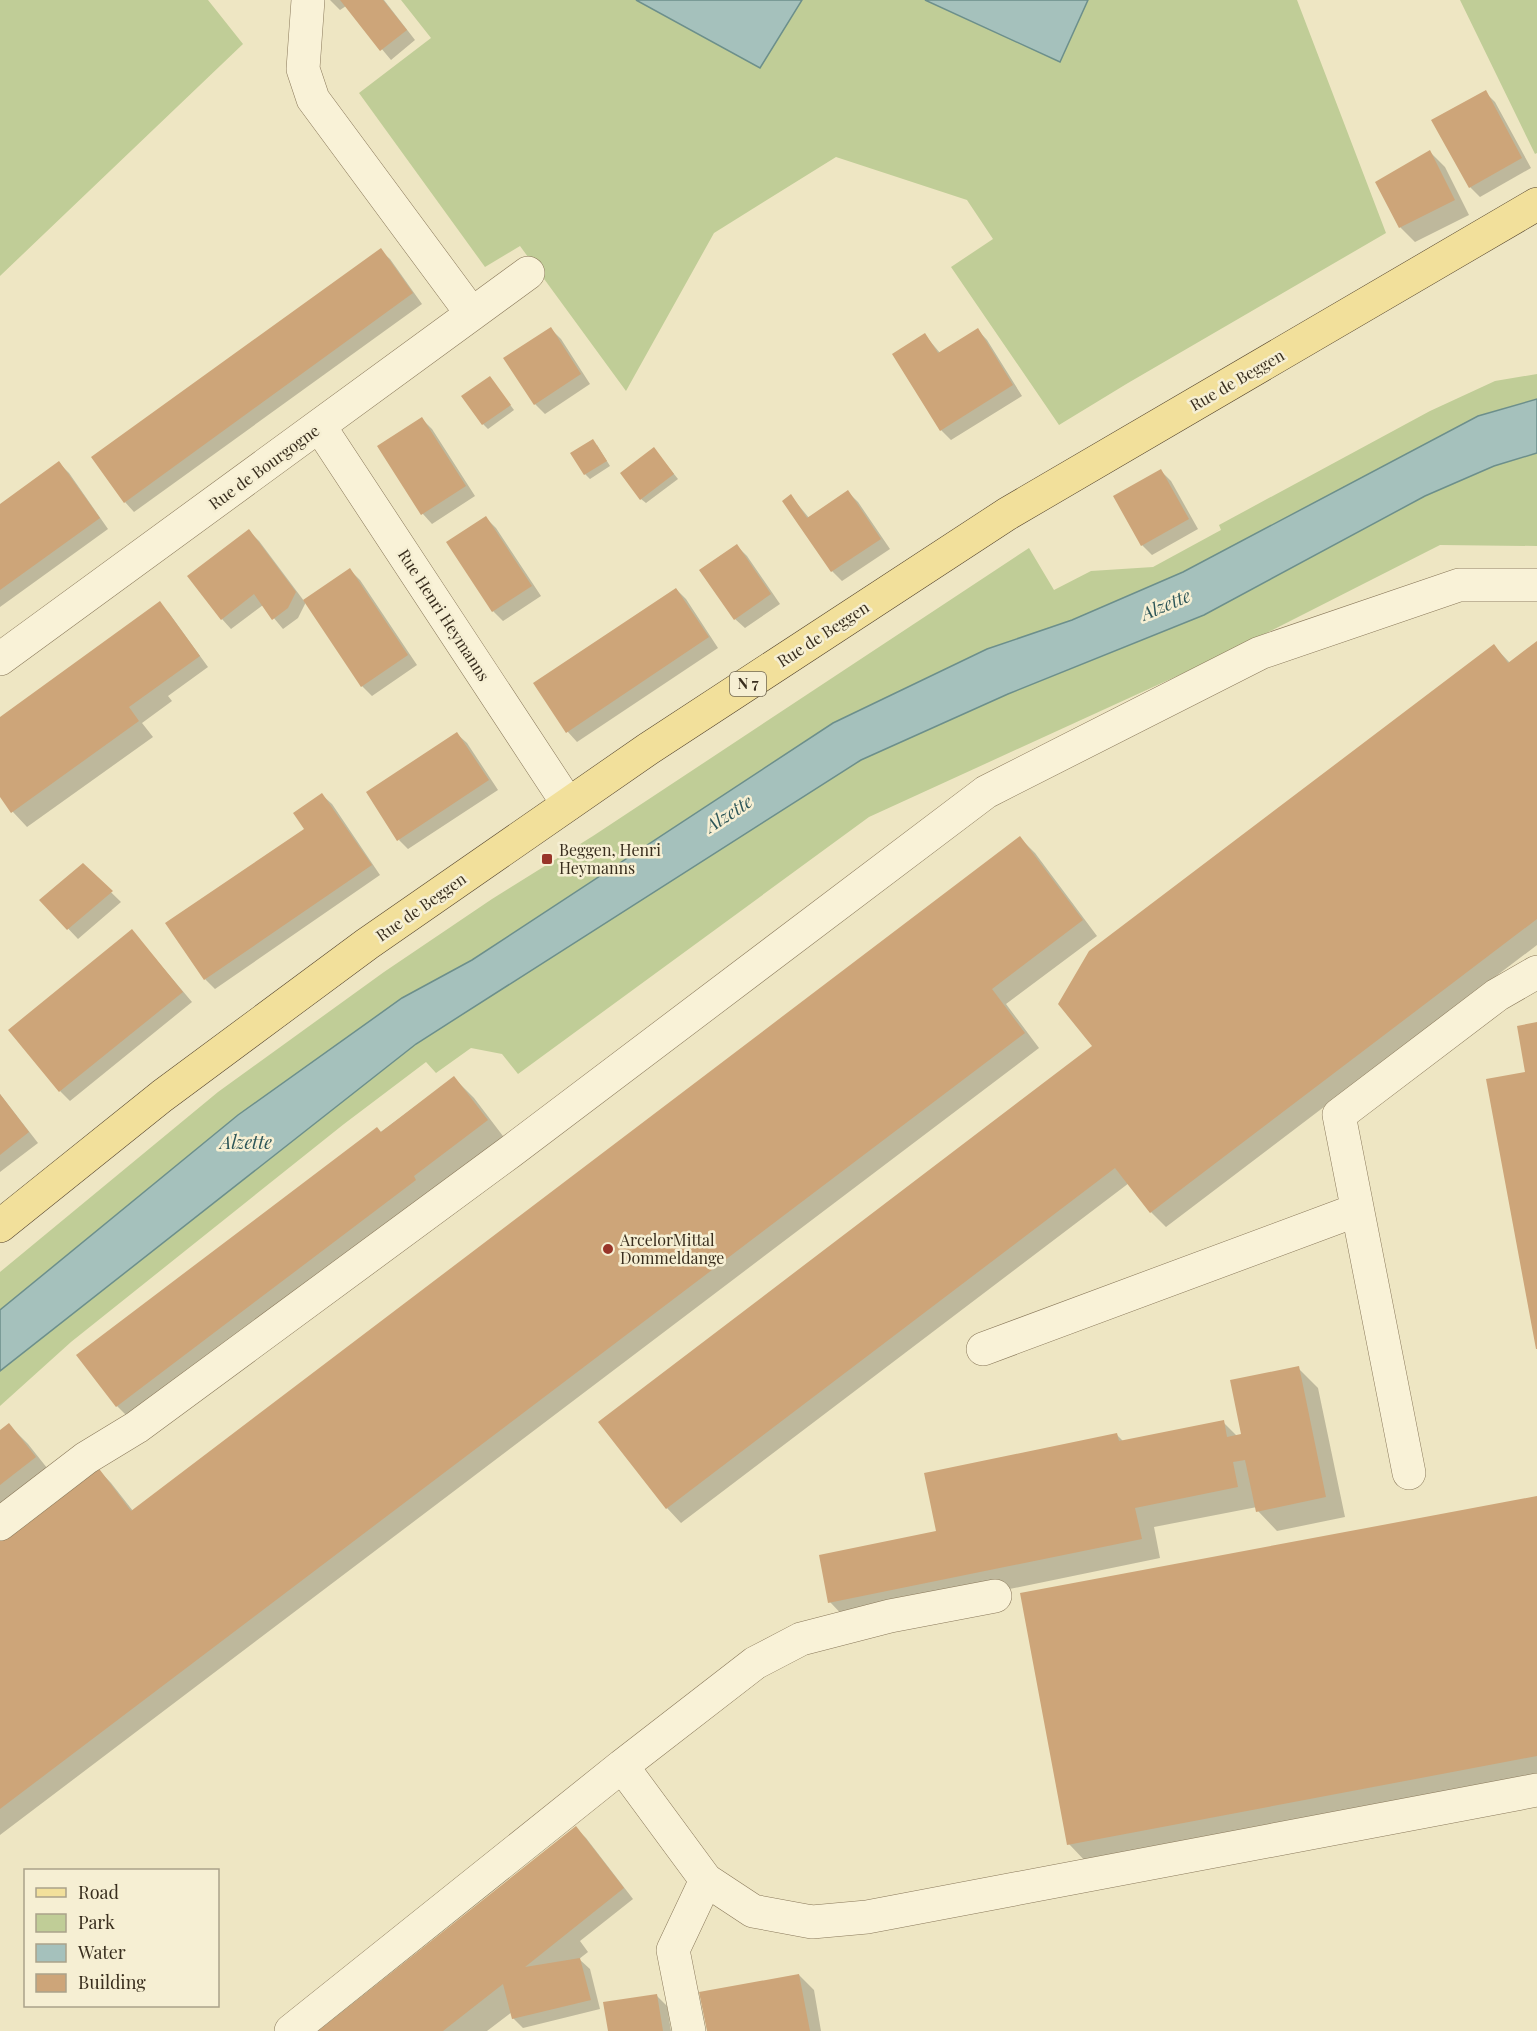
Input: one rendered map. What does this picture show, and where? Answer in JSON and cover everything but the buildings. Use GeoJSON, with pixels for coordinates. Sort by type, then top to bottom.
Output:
{"type":"FeatureCollection","features":[{"type":"Feature","properties":{"kind":"main road","name":"Rue de Beggen"},"geometry":{"type":"LineString","coordinates":[[0,1226],[162,1096],[367,944],[648,749],[1007,513],[1537,204]]}},
{"type":"Feature","properties":{"kind":"street"},"geometry":{"type":"LineString","coordinates":[[308,0],[303,69],[313,99],[472,315]]}},
{"type":"Feature","properties":{"kind":"street","name":"Rue de Bourgogne"},"geometry":{"type":"LineString","coordinates":[[0,659],[528,273]]}},
{"type":"Feature","properties":{"kind":"street","name":"Rue Henri Heymanns"},"geometry":{"type":"LineString","coordinates":[[320,427],[568,804]]}},
{"type":"Feature","properties":{"kind":"street"},"geometry":{"type":"LineString","coordinates":[[0,1524],[86,1458],[146,1420],[510,1152],[986,792],[1260,653],[1459,585],[1537,585]]}},
{"type":"Feature","properties":{"kind":"street"},"geometry":{"type":"LineString","coordinates":[[1409,1473],[1339,1115],[1497,995],[1537,972]]}},
{"type":"Feature","properties":{"kind":"street"},"geometry":{"type":"LineString","coordinates":[[983,1349],[1357,1210]]}},
{"type":"Feature","properties":{"kind":"street"},"geometry":{"type":"LineString","coordinates":[[291,2031],[622,1766],[755,1663],[801,1639],[890,1616],[995,1596]]}},
{"type":"Feature","properties":{"kind":"street"},"geometry":{"type":"LineString","coordinates":[[622,1766],[706,1880],[753,1911],[812,1922],[867,1917],[1537,1790]]}},
{"type":"Feature","properties":{"kind":"street"},"geometry":{"type":"LineString","coordinates":[[689,2031],[673,1950],[706,1880]]}},
{"type":"Feature","properties":{"kind":"green space"},"geometry":{"type":"Polygon","coordinates":[[[0,0],[208,0],[243,44],[0,276],[0,0]]]}},
{"type":"Feature","properties":{"kind":"green space"},"geometry":{"type":"Polygon","coordinates":[[[401,0],[636,0],[760,67],[802,0],[925,0],[1060,61],[1088,0],[1297,0],[1386,233],[1059,425],[951,267],[993,239],[967,200],[836,157],[714,233],[626,391],[520,246],[485,267],[359,93],[431,38],[401,0]]]}},
{"type":"Feature","properties":{"kind":"green space"},"geometry":{"type":"Polygon","coordinates":[[[1460,0],[1537,0],[1537,153],[1535,154],[1460,0]]]}},
{"type":"Feature","properties":{"kind":"green space"},"geometry":{"type":"Polygon","coordinates":[[[1537,374],[1537,399],[1478,416],[1183,572],[1072,620],[987,649],[833,723],[472,960],[402,998],[238,1115],[0,1310],[0,1272],[218,1092],[384,972],[492,899],[593,836],[1029,548],[1054,590],[1091,571],[1153,567],[1221,530],[1219,525],[1430,411],[1495,381],[1537,374]]]}},
{"type":"Feature","properties":{"kind":"green space"},"geometry":{"type":"Polygon","coordinates":[[[1537,453],[1537,546],[1440,545],[1223,655],[869,817],[518,1074],[502,1054],[471,1048],[436,1073],[426,1062],[344,1124],[71,1342],[0,1406],[0,1371],[416,1044],[861,760],[1008,694],[1204,615],[1425,496],[1494,466],[1537,453]]]}},
{"type":"Feature","properties":{"kind":"water"},"geometry":{"type":"Polygon","coordinates":[[[636,0],[802,0],[760,68],[636,0]]]}},
{"type":"Feature","properties":{"kind":"water"},"geometry":{"type":"Polygon","coordinates":[[[925,0],[1088,0],[1060,62],[925,0]]]}},
{"type":"Feature","properties":{"kind":"water","name":"Alzette"},"geometry":{"type":"Polygon","coordinates":[[[1537,399],[1537,453],[1494,466],[1425,496],[1204,615],[1008,694],[861,760],[416,1044],[0,1371],[0,1310],[238,1115],[402,998],[472,960],[833,723],[987,649],[1072,620],[1183,572],[1478,416],[1537,399]]]}},
{"type":"Feature","properties":{"kind":"place","name":"Beggen, Henri Heymanns"},"geometry":{"type":"Point","coordinates":[547,859]}},
{"type":"Feature","properties":{"kind":"place","name":"ArcelorMittal Dommeldange"},"geometry":{"type":"Point","coordinates":[608,1249]}}]}
